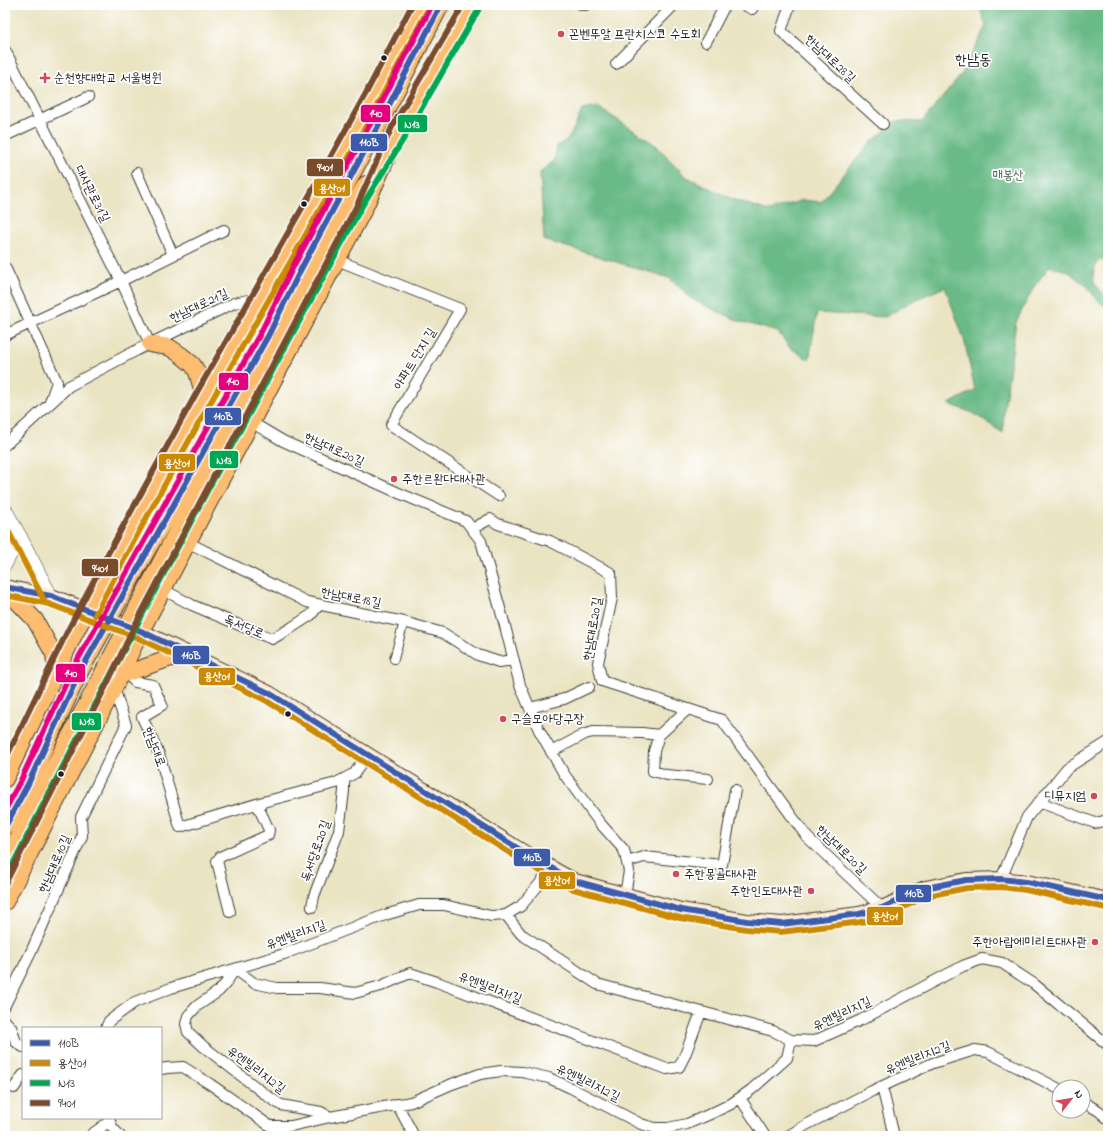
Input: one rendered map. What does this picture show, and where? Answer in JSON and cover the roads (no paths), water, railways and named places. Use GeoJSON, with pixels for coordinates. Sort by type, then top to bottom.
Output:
{"type":"FeatureCollection","features":[{"type":"Feature","properties":{"kind":"main road"},"geometry":{"type":"LineString","coordinates":[[5,779],[56,673],[125,539],[373,97],[421,5]]}},
{"type":"Feature","properties":{"kind":"main road"},"geometry":{"type":"LineString","coordinates":[[194,483],[302,267],[441,5]]}},
{"type":"Feature","properties":{"kind":"main road"},"geometry":{"type":"LineString","coordinates":[[5,862],[80,672],[148,548],[194,483],[355,202],[399,131],[472,5]]}},
{"type":"Feature","properties":{"kind":"main road"},"geometry":{"type":"LineString","coordinates":[[5,902],[120,679],[141,631],[164,590],[187,542],[364,209],[399,131]]}},
{"type":"Feature","properties":{"kind":"main road"},"geometry":{"type":"LineString","coordinates":[[150,344],[169,348],[181,355],[193,365],[197,372],[204,396]]}},
{"type":"Feature","properties":{"kind":"main road"},"geometry":{"type":"LineString","coordinates":[[125,539],[175,567]]}},
{"type":"Feature","properties":{"kind":"main road"},"geometry":{"type":"LineString","coordinates":[[5,587],[51,596],[141,631],[269,693],[552,869],[575,881],[681,910],[747,921],[782,924],[859,914],[882,908],[925,888],[966,880],[1000,879],[1027,882],[1108,900]]}},
{"type":"Feature","properties":{"kind":"main road"},"geometry":{"type":"LineString","coordinates":[[5,592],[16,600],[34,620],[54,654],[56,673]]}},
{"type":"Feature","properties":{"kind":"main road"},"geometry":{"type":"LineString","coordinates":[[120,679],[168,659],[188,655]]}},
{"type":"Feature","properties":{"kind":"main road"},"geometry":{"type":"LineString","coordinates":[[5,828],[34,788]]}},
{"type":"Feature","properties":{"kind":"street"},"geometry":{"type":"LineString","coordinates":[[582,5],[586,5]]}},
{"type":"Feature","properties":{"kind":"street"},"geometry":{"type":"LineString","coordinates":[[616,64],[674,5]]}},
{"type":"Feature","properties":{"kind":"street"},"geometry":{"type":"LineString","coordinates":[[706,42],[725,5]]}},
{"type":"Feature","properties":{"kind":"street"},"geometry":{"type":"LineString","coordinates":[[744,5],[752,9],[754,5]]}},
{"type":"Feature","properties":{"kind":"street","name":"한남대로28길"},"geometry":{"type":"LineString","coordinates":[[790,5],[781,31],[883,124]]}},
{"type":"Feature","properties":{"kind":"street","name":"대사관로31길"},"geometry":{"type":"LineString","coordinates":[[5,50],[121,281]]}},
{"type":"Feature","properties":{"kind":"street"},"geometry":{"type":"LineString","coordinates":[[5,136],[88,97]]}},
{"type":"Feature","properties":{"kind":"street"},"geometry":{"type":"LineString","coordinates":[[137,173],[173,255]]}},
{"type":"Feature","properties":{"kind":"street"},"geometry":{"type":"LineString","coordinates":[[5,335],[121,281],[224,230]]}},
{"type":"Feature","properties":{"kind":"street","name":"아파트 단지 길"},"geometry":{"type":"LineString","coordinates":[[337,260],[460,309],[391,426],[499,496]]}},
{"type":"Feature","properties":{"kind":"street"},"geometry":{"type":"LineString","coordinates":[[5,266],[31,323]]}},
{"type":"Feature","properties":{"kind":"street"},"geometry":{"type":"LineString","coordinates":[[121,281],[150,344]]}},
{"type":"Feature","properties":{"kind":"street","name":"한남대로21길"},"geometry":{"type":"LineString","coordinates":[[5,445],[69,386],[234,303],[262,296]]}},
{"type":"Feature","properties":{"kind":"street","name":"한남대로21길"},"geometry":{"type":"LineString","coordinates":[[31,323],[58,382],[50,403]]}},
{"type":"Feature","properties":{"kind":"street","name":"한남대로20길"},"geometry":{"type":"LineString","coordinates":[[251,422],[283,441],[466,521],[481,542],[520,685],[539,730],[564,774],[599,822],[624,850],[629,871],[625,895]]}},
{"type":"Feature","properties":{"kind":"street"},"geometry":{"type":"LineString","coordinates":[[5,509],[51,596]]}},
{"type":"Feature","properties":{"kind":"street","name":"한남대로20길"},"geometry":{"type":"LineString","coordinates":[[472,529],[490,519],[498,524],[550,541],[611,573],[612,598],[598,663],[602,681],[722,720],[807,837],[882,908]]}},
{"type":"Feature","properties":{"kind":"street"},"geometry":{"type":"LineString","coordinates":[[5,565],[20,536]]}},
{"type":"Feature","properties":{"kind":"street","name":"한남대로18길"},"geometry":{"type":"LineString","coordinates":[[187,542],[307,602],[404,622],[443,634],[478,655],[500,662],[514,660]]}},
{"type":"Feature","properties":{"kind":"street","name":"독서당로"},"geometry":{"type":"LineString","coordinates":[[164,590],[192,605],[272,639],[311,615],[319,605]]}},
{"type":"Feature","properties":{"kind":"street"},"geometry":{"type":"LineString","coordinates":[[394,659],[404,622]]}},
{"type":"Feature","properties":{"kind":"street","name":"한남대로"},"geometry":{"type":"LineString","coordinates":[[120,679],[153,685],[162,705],[142,717],[159,754],[180,828],[257,804]]}},
{"type":"Feature","properties":{"kind":"street","name":"한남대로10길"},"geometry":{"type":"LineString","coordinates":[[5,1005],[31,952],[82,836],[81,817],[126,725],[120,679]]}},
{"type":"Feature","properties":{"kind":"street"},"geometry":{"type":"LineString","coordinates":[[530,708],[564,698],[589,687]]}},
{"type":"Feature","properties":{"kind":"street"},"geometry":{"type":"LineString","coordinates":[[688,709],[659,735],[654,751],[653,771],[667,775],[708,779]]}},
{"type":"Feature","properties":{"kind":"street"},"geometry":{"type":"LineString","coordinates":[[551,752],[585,734],[593,732],[642,733],[659,735]]}},
{"type":"Feature","properties":{"kind":"street"},"geometry":{"type":"LineString","coordinates":[[1000,879],[1027,817],[1067,768],[1108,742]]}},
{"type":"Feature","properties":{"kind":"street"},"geometry":{"type":"LineString","coordinates":[[230,912],[217,861],[220,857],[268,835],[268,830],[257,804],[336,783],[355,774],[367,754]]}},
{"type":"Feature","properties":{"kind":"street","name":"독서당로20길"},"geometry":{"type":"LineString","coordinates":[[312,907],[314,896],[339,831],[344,779]]}},
{"type":"Feature","properties":{"kind":"street"},"geometry":{"type":"LineString","coordinates":[[627,862],[644,857],[722,865],[734,790]]}},
{"type":"Feature","properties":{"kind":"street"},"geometry":{"type":"LineString","coordinates":[[1039,802],[1096,823],[1108,820]]}},
{"type":"Feature","properties":{"kind":"street"},"geometry":{"type":"LineString","coordinates":[[506,915],[521,906],[552,869]]}},
{"type":"Feature","properties":{"kind":"street","name":"유엔빌리지길"},"geometry":{"type":"LineString","coordinates":[[106,1027],[109,1021],[135,1002],[171,988],[284,954],[385,915],[419,906],[444,905],[491,916],[506,915],[521,934],[597,984],[773,1030],[791,1040],[814,1041],[861,1020],[963,966],[982,959],[1002,963],[1015,971],[1034,984],[1108,1045]]}},
{"type":"Feature","properties":{"kind":"street","name":"유엔빌리지1길"},"geometry":{"type":"LineString","coordinates":[[235,969],[254,983],[277,988],[320,988],[355,993],[381,986],[410,973],[667,1069],[679,1067],[701,1012]]}},
{"type":"Feature","properties":{"kind":"street","name":"유엔빌리지2길"},"geometry":{"type":"LineString","coordinates":[[235,969],[219,991],[197,1006],[188,1016],[186,1024],[188,1032],[266,1095],[281,1105],[321,1112],[330,1117],[410,1102],[480,1074],[501,1071],[522,1072],[549,1078],[572,1088],[641,1124],[655,1128],[668,1128],[687,1124],[731,1104],[740,1098],[787,1058],[791,1040]]}},
{"type":"Feature","properties":{"kind":"street"},"geometry":{"type":"LineString","coordinates":[[5,1021],[11,1027],[16,1042],[22,1046]]}},
{"type":"Feature","properties":{"kind":"street","name":"유엔빌리지2길"},"geometry":{"type":"LineString","coordinates":[[788,1136],[806,1125],[882,1087],[933,1064],[975,1050],[988,1052],[1051,1085]]}},
{"type":"Feature","properties":{"kind":"street"},"geometry":{"type":"LineString","coordinates":[[162,1069],[184,1067],[270,1126],[291,1126],[330,1117]]}},
{"type":"Feature","properties":{"kind":"street"},"geometry":{"type":"LineString","coordinates":[[14,1088],[22,1076]]}},
{"type":"Feature","properties":{"kind":"street"},"geometry":{"type":"LineString","coordinates":[[882,1087],[894,1136]]}},
{"type":"Feature","properties":{"kind":"street"},"geometry":{"type":"LineString","coordinates":[[740,1098],[765,1136]]}},
{"type":"Feature","properties":{"kind":"street"},"geometry":{"type":"LineString","coordinates":[[397,1104],[414,1136]]}},
{"type":"Feature","properties":{"kind":"street"},"geometry":{"type":"LineString","coordinates":[[1091,1106],[1108,1119]]}},
{"type":"Feature","properties":{"kind":"street"},"geometry":{"type":"LineString","coordinates":[[91,1136],[109,1119],[112,1127],[120,1136]]}},
{"type":"Feature","properties":{"kind":"place","name":"꼰벤뚜알 프란치스코 수도회"},"geometry":{"type":"Point","coordinates":[561,34]}},
{"type":"Feature","properties":{"kind":"place","name":"순천향대학교 서울병원"},"geometry":{"type":"Point","coordinates":[45,78]}},
{"type":"Feature","properties":{"kind":"place","name":"주한르완다대사관"},"geometry":{"type":"Point","coordinates":[394,479]}},
{"type":"Feature","properties":{"kind":"place","name":"구슬모아당구장"},"geometry":{"type":"Point","coordinates":[503,719]}},
{"type":"Feature","properties":{"kind":"place","name":"디뮤지엄"},"geometry":{"type":"Point","coordinates":[1094,796]}},
{"type":"Feature","properties":{"kind":"place","name":"주한몽골대사관"},"geometry":{"type":"Point","coordinates":[676,874]}},
{"type":"Feature","properties":{"kind":"place","name":"주한인도대사관"},"geometry":{"type":"Point","coordinates":[811,891]}},
{"type":"Feature","properties":{"kind":"place","name":"주한아랍에미리트대사관"},"geometry":{"type":"Point","coordinates":[1095,942]}},
{"type":"Feature","properties":{"kind":"district","name":"한남동"},"geometry":{"type":"Point","coordinates":[973,60]}},
{"type":"Feature","properties":{"kind":"park label","name":"매봉산"},"geometry":{"type":"Point","coordinates":[1008,175]}}]}
